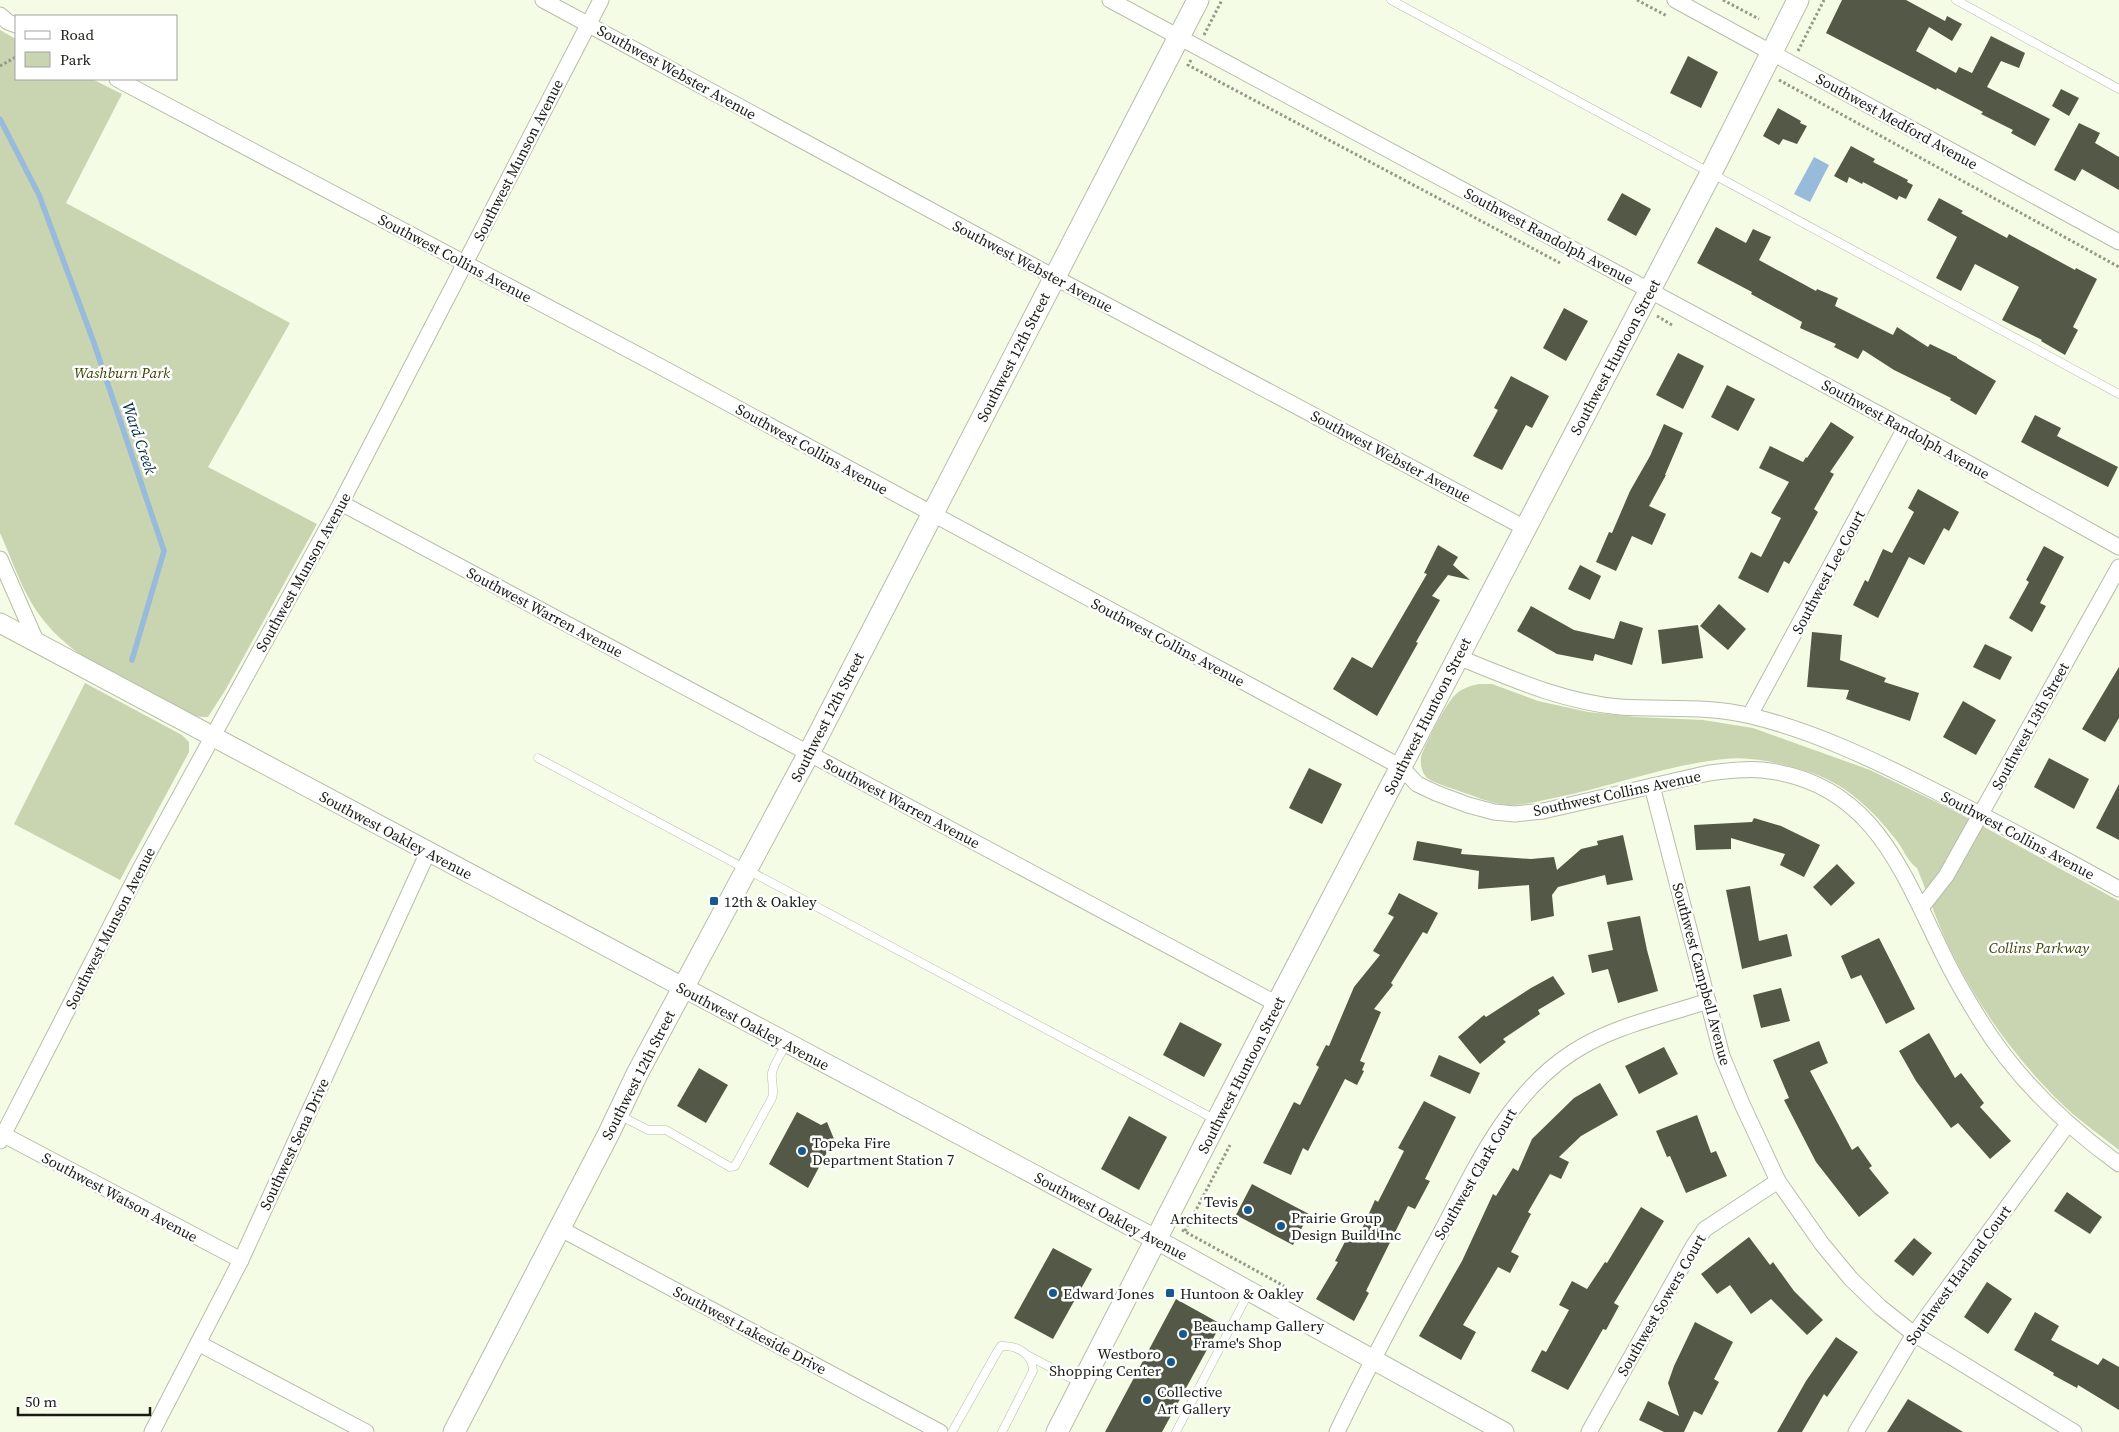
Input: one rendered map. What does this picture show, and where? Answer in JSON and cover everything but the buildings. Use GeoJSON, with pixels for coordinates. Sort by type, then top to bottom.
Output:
{"type":"FeatureCollection","features":[{"type":"Feature","properties":{"kind":"main road","name":"Southwest 12th Street"},"geometry":{"type":"LineString","coordinates":[[454,1432],[682,989],[809,752],[1198,0]]}},
{"type":"Feature","properties":{"kind":"main road","name":"Southwest Huntoon Street"},"geometry":{"type":"LineString","coordinates":[[1057,1432],[1277,1004],[1711,173],[1798,0]]}},
{"type":"Feature","properties":{"kind":"street","name":"Southwest Webster Avenue"},"geometry":{"type":"LineString","coordinates":[[543,0],[1054,277],[1526,528]]}},
{"type":"Feature","properties":{"kind":"street","name":"Southwest Munson Avenue"},"geometry":{"type":"LineString","coordinates":[[1,1136],[141,867],[342,503],[601,0]]}},
{"type":"Feature","properties":{"kind":"street","name":"Southwest Randolph Avenue"},"geometry":{"type":"LineString","coordinates":[[1110,0],[1905,428],[2119,547]]}},
{"type":"Feature","properties":{"kind":"street","name":"Southwest Medford Avenue"},"geometry":{"type":"LineString","coordinates":[[1675,0],[1767,61],[1793,64],[2119,242]]}},
{"type":"Feature","properties":{"kind":"street"},"geometry":{"type":"LineString","coordinates":[[0,14],[15,26]]}},
{"type":"Feature","properties":{"kind":"street","name":"Southwest Collins Avenue"},"geometry":{"type":"LineString","coordinates":[[119,80],[464,263],[1401,767],[1418,784],[1436,794],[1494,812],[1515,814],[1543,811],[1709,773],[1762,770],[1788,775],[1813,783],[1840,797],[1860,813],[1879,834],[1896,859],[1944,956],[1980,1021],[2011,1064],[2068,1124],[2119,1164]]}},
{"type":"Feature","properties":{"kind":"street","name":"Southwest Lee Court"},"geometry":{"type":"LineString","coordinates":[[1750,715],[1905,428]]}},
{"type":"Feature","properties":{"kind":"street","name":"Southwest Warren Avenue"},"geometry":{"type":"LineString","coordinates":[[342,503],[1277,1004]]}},
{"type":"Feature","properties":{"kind":"street"},"geometry":{"type":"LineString","coordinates":[[0,559],[37,643]]}},
{"type":"Feature","properties":{"kind":"street","name":"Southwest 13th Street"},"geometry":{"type":"LineString","coordinates":[[1921,908],[1946,876],[2119,567]]}},
{"type":"Feature","properties":{"kind":"street","name":"Southwest Oakley Avenue"},"geometry":{"type":"LineString","coordinates":[[0,623],[682,989],[1157,1240],[1504,1432]]}},
{"type":"Feature","properties":{"kind":"street","name":"Southwest Collins Avenue"},"geometry":{"type":"LineString","coordinates":[[1458,657],[1523,684],[1596,704],[1619,707],[1716,710],[1750,715],[1827,740],[1886,766],[1981,814],[2119,889]]}},
{"type":"Feature","properties":{"kind":"street","name":"Southwest Campbell Avenue"},"geometry":{"type":"LineString","coordinates":[[1652,786],[1722,1056],[1778,1181],[1812,1230],[1851,1279],[1880,1307],[1914,1334],[2074,1432]]}},
{"type":"Feature","properties":{"kind":"street","name":"Southwest Sena Drive"},"geometry":{"type":"LineString","coordinates":[[152,1432],[241,1260],[428,852]]}},
{"type":"Feature","properties":{"kind":"street","name":"Southwest Clark Court"},"geometry":{"type":"LineString","coordinates":[[1337,1432],[1372,1360],[1474,1172],[1502,1124],[1520,1099],[1537,1081],[1573,1052],[1620,1030],[1708,1001]]}},
{"type":"Feature","properties":{"kind":"street","name":"Southwest Harland Court"},"geometry":{"type":"LineString","coordinates":[[1856,1432],[1914,1334],[2068,1124]]}},
{"type":"Feature","properties":{"kind":"street","name":"Southwest Watson Avenue"},"geometry":{"type":"LineString","coordinates":[[1,1136],[241,1260]]}},
{"type":"Feature","properties":{"kind":"street","name":"Southwest Sowers Court"},"geometry":{"type":"LineString","coordinates":[[1589,1432],[1694,1245],[1705,1229],[1778,1181]]}},
{"type":"Feature","properties":{"kind":"street","name":"Southwest Lakeside Drive"},"geometry":{"type":"LineString","coordinates":[[559,1228],[940,1432]]}},
{"type":"Feature","properties":{"kind":"street"},"geometry":{"type":"LineString","coordinates":[[198,1343],[366,1432]]}},
{"type":"Feature","properties":{"kind":"lane"},"geometry":{"type":"LineString","coordinates":[[1391,0],[2119,394]]}},
{"type":"Feature","properties":{"kind":"lane"},"geometry":{"type":"LineString","coordinates":[[1956,0],[2119,89]]}},
{"type":"Feature","properties":{"kind":"lane"},"geometry":{"type":"LineString","coordinates":[[538,758],[746,871],[1217,1121]]}},
{"type":"Feature","properties":{"kind":"lane"},"geometry":{"type":"LineString","coordinates":[[618,1114],[642,1128],[666,1130],[730,1167],[735,1166],[772,1098],[774,1092],[773,1068],[786,1044]]}},
{"type":"Feature","properties":{"kind":"lane"},"geometry":{"type":"LineString","coordinates":[[1176,1432],[1249,1292]]}},
{"type":"Feature","properties":{"kind":"lane"},"geometry":{"type":"LineString","coordinates":[[952,1432],[1001,1346],[1018,1348],[1029,1356],[1082,1384]]}},
{"type":"Feature","properties":{"kind":"lane"},"geometry":{"type":"LineString","coordinates":[[1002,1432],[1033,1371],[1033,1362],[1029,1356]]}},
{"type":"Feature","properties":{"kind":"path"},"geometry":{"type":"LineString","coordinates":[[1637,0],[1670,17]]}},
{"type":"Feature","properties":{"kind":"path"},"geometry":{"type":"LineString","coordinates":[[1723,0],[1760,20]]}},
{"type":"Feature","properties":{"kind":"path"},"geometry":{"type":"LineString","coordinates":[[1784,84],[1824,0]]}},
{"type":"Feature","properties":{"kind":"path"},"geometry":{"type":"LineString","coordinates":[[0,66],[15,58]]}},
{"type":"Feature","properties":{"kind":"path"},"geometry":{"type":"LineString","coordinates":[[1767,61],[1784,84],[2119,267]]}},
{"type":"Feature","properties":{"kind":"path"},"geometry":{"type":"LineString","coordinates":[[1184,1231],[1230,1145]]}},
{"type":"Feature","properties":{"kind":"green space","name":"Washburn Park"},"geometry":{"type":"Polygon","coordinates":[[[0,30],[15,38],[15,80],[94,80],[122,94],[66,203],[290,323],[208,467],[317,524],[226,689],[208,717],[192,715],[129,684],[70,647],[53,631],[32,604],[0,533],[0,30]]]}},
{"type":"Feature","properties":{"kind":"green space"},"geometry":{"type":"Polygon","coordinates":[[[85,683],[182,735],[189,742],[189,752],[120,880],[14,824],[85,683]]]}},
{"type":"Feature","properties":{"kind":"green space","name":"Collins Parkway"},"geometry":{"type":"Polygon","coordinates":[[[1479,684],[1492,684],[1538,701],[1588,712],[1636,717],[1703,720],[1753,728],[1870,770],[1955,811],[2119,901],[2119,1150],[2079,1119],[2056,1098],[2007,1042],[1979,1002],[1955,959],[1917,868],[1897,841],[1868,808],[1845,790],[1820,776],[1796,768],[1765,761],[1734,758],[1681,766],[1530,803],[1506,805],[1488,801],[1427,778],[1421,763],[1421,757],[1426,744],[1451,699],[1463,689],[1479,684]]]}},
{"type":"Feature","properties":{"kind":"water"},"geometry":{"type":"Polygon","coordinates":[[[1814,157],[1829,165],[1810,202],[1794,194],[1814,157]]]}},
{"type":"Feature","properties":{"kind":"waterway","name":"Ward Creek"},"geometry":{"type":"LineString","coordinates":[[0,119],[39,195],[94,343],[164,551],[132,660]]}},
{"type":"Feature","properties":{"kind":"place","name":"12th & Oakley"},"geometry":{"type":"Point","coordinates":[714,901]}},
{"type":"Feature","properties":{"kind":"place","name":"Topeka Fire Department Station 7"},"geometry":{"type":"Point","coordinates":[802,1151]}},
{"type":"Feature","properties":{"kind":"place","name":"Tevis Architects"},"geometry":{"type":"Point","coordinates":[1248,1210]}},
{"type":"Feature","properties":{"kind":"place","name":"Prairie Group Design Build Inc"},"geometry":{"type":"Point","coordinates":[1281,1226]}},
{"type":"Feature","properties":{"kind":"place","name":"Edward Jones"},"geometry":{"type":"Point","coordinates":[1053,1293]}},
{"type":"Feature","properties":{"kind":"place","name":"Huntoon & Oakley"},"geometry":{"type":"Point","coordinates":[1170,1293]}},
{"type":"Feature","properties":{"kind":"place","name":"Beauchamp Gallery Frame's Shop"},"geometry":{"type":"Point","coordinates":[1183,1334]}},
{"type":"Feature","properties":{"kind":"place","name":"Westboro Shopping Center"},"geometry":{"type":"Point","coordinates":[1171,1362]}},
{"type":"Feature","properties":{"kind":"place","name":"Collective Art Gallery"},"geometry":{"type":"Point","coordinates":[1147,1400]}}]}
